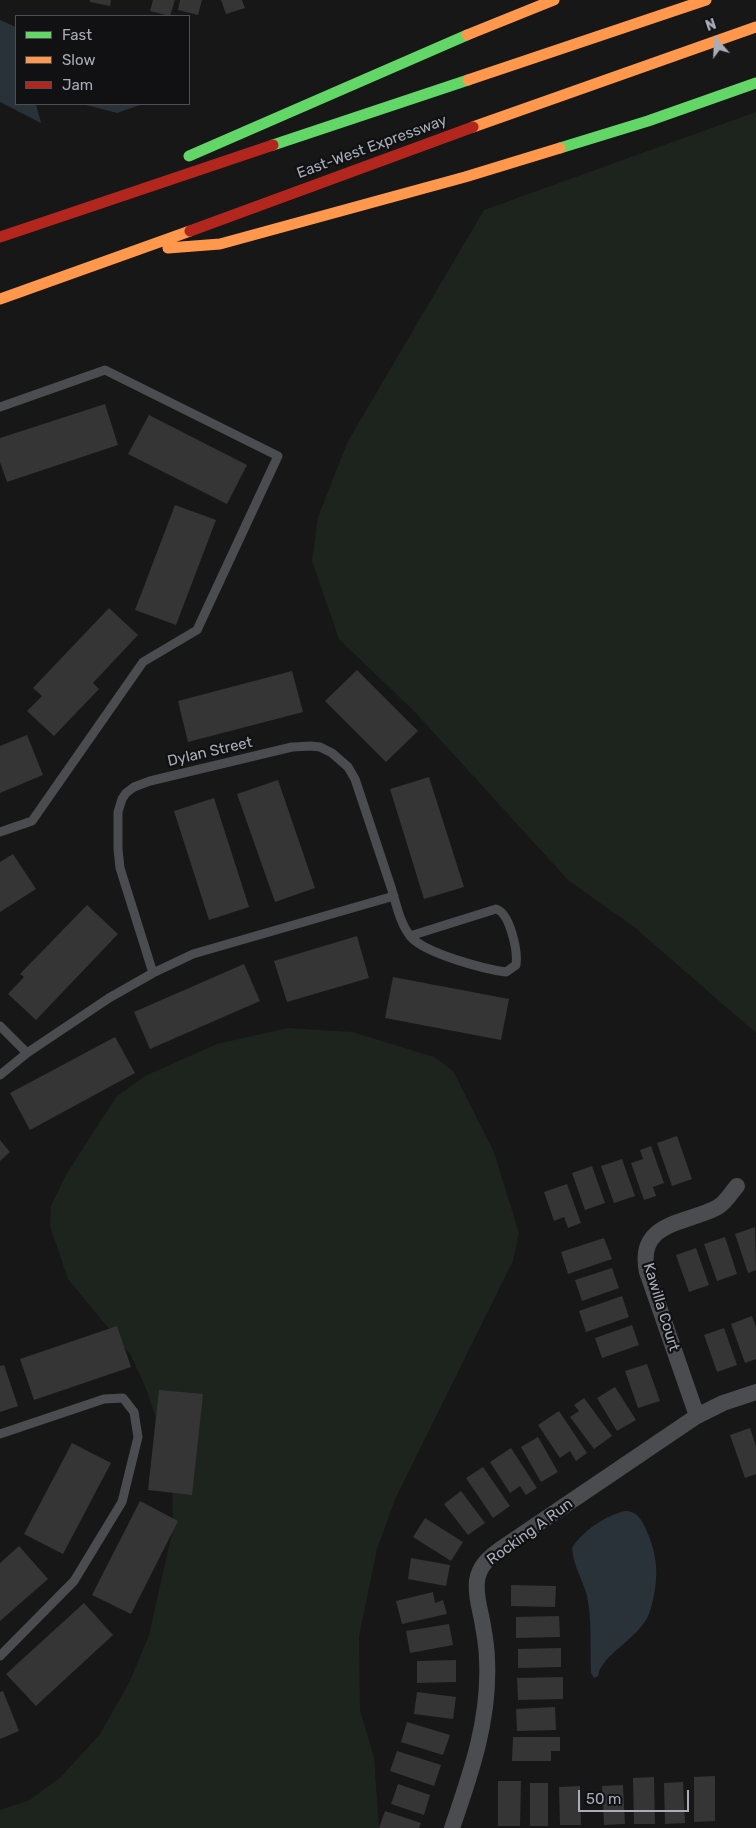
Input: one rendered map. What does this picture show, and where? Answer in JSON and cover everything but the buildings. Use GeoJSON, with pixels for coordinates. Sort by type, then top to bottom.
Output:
{"type":"FeatureCollection","features":[{"type":"Feature","properties":{"kind":"highway"},"geometry":{"type":"LineString","coordinates":[[182,159],[477,31],[554,0]]}},
{"type":"Feature","properties":{"kind":"highway","name":"East-West Expressway"},"geometry":{"type":"LineString","coordinates":[[0,237],[706,0]]}},
{"type":"Feature","properties":{"kind":"highway","name":"East-West Expressway"},"geometry":{"type":"LineString","coordinates":[[0,299],[134,252],[225,217],[619,74],[756,28]]}},
{"type":"Feature","properties":{"kind":"highway"},"geometry":{"type":"LineString","coordinates":[[134,252],[220,244],[465,177],[648,121],[756,83]]}},
{"type":"Feature","properties":{"kind":"highway"},"geometry":{"type":"LineString","coordinates":[[126,194],[165,168]]}},
{"type":"Feature","properties":{"kind":"street","name":"Kawilla Court"},"geometry":{"type":"LineString","coordinates":[[697,1416],[647,1272],[645,1257],[650,1243],[657,1232],[668,1225],[719,1206],[737,1186]]}},
{"type":"Feature","properties":{"kind":"street","name":"Rocking A Run"},"geometry":{"type":"LineString","coordinates":[[452,1828],[475,1759],[485,1708],[488,1676],[486,1648],[476,1594],[477,1579],[483,1565],[502,1548],[697,1416],[723,1403],[756,1392]]}},
{"type":"Feature","properties":{"kind":"lane"},"geometry":{"type":"LineString","coordinates":[[0,407],[105,370],[278,456],[197,630],[143,662],[32,821],[0,832]]}},
{"type":"Feature","properties":{"kind":"lane","name":"Dylan Street"},"geometry":{"type":"LineString","coordinates":[[153,973],[120,868],[118,812],[122,799],[134,787],[150,781],[292,747],[320,747],[348,767],[355,779],[405,928],[410,936]]}},
{"type":"Feature","properties":{"kind":"lane"},"geometry":{"type":"LineString","coordinates":[[0,1075],[26,1054],[95,1007],[153,973],[193,954],[394,896]]}},
{"type":"Feature","properties":{"kind":"lane"},"geometry":{"type":"LineString","coordinates":[[496,909],[501,911],[506,917],[517,952],[516,965],[506,972],[492,970],[431,950],[420,945],[410,936],[496,909]]}},
{"type":"Feature","properties":{"kind":"lane"},"geometry":{"type":"LineString","coordinates":[[0,1026],[26,1054]]}},
{"type":"Feature","properties":{"kind":"lane"},"geometry":{"type":"LineString","coordinates":[[0,1434],[104,1399],[123,1398],[134,1412],[138,1437],[122,1502],[74,1581],[0,1656]]}},
{"type":"Feature","properties":{"kind":"shaded area"},"geometry":{"type":"Polygon","coordinates":[[[0,20],[15,27],[15,105],[36,105],[41,123],[0,102],[0,20]]]}},
{"type":"Feature","properties":{"kind":"shaded area"},"geometry":{"type":"Polygon","coordinates":[[[86,105],[140,105],[117,113],[86,105]]]}},
{"type":"Feature","properties":{"kind":"shaded area"},"geometry":{"type":"Polygon","coordinates":[[[756,112],[756,1033],[633,926],[569,881],[414,711],[339,639],[312,561],[318,517],[348,441],[484,210],[756,112]]]}},
{"type":"Feature","properties":{"kind":"shaded area"},"geometry":{"type":"Polygon","coordinates":[[[288,1028],[352,1032],[434,1057],[453,1071],[494,1152],[519,1233],[513,1261],[396,1497],[377,1549],[359,1636],[360,1710],[374,1757],[379,1828],[0,1828],[0,1810],[30,1800],[61,1777],[100,1734],[130,1681],[149,1635],[173,1529],[172,1463],[145,1386],[130,1354],[68,1279],[50,1226],[51,1206],[66,1175],[116,1097],[145,1076],[217,1044],[288,1028]]]}},
{"type":"Feature","properties":{"kind":"shaded area"},"geometry":{"type":"Polygon","coordinates":[[[625,1511],[633,1512],[638,1516],[650,1538],[656,1564],[655,1591],[647,1618],[631,1637],[607,1660],[600,1668],[598,1676],[594,1678],[591,1673],[589,1605],[574,1560],[572,1548],[595,1525],[610,1516],[625,1511]]]}},
{"type":"Feature","properties":{"kind":"traffic: fast"},"geometry":{"type":"LineString","coordinates":[[189,156],[467,35]]}},
{"type":"Feature","properties":{"kind":"traffic: fast"},"geometry":{"type":"LineString","coordinates":[[273,145],[468,80]]}},
{"type":"Feature","properties":{"kind":"traffic: fast"},"geometry":{"type":"LineString","coordinates":[[560,148],[648,121],[756,83]]}},
{"type":"Feature","properties":{"kind":"traffic: slow"},"geometry":{"type":"LineString","coordinates":[[467,35],[554,0]]}},
{"type":"Feature","properties":{"kind":"traffic: slow"},"geometry":{"type":"LineString","coordinates":[[468,80],[706,0]]}},
{"type":"Feature","properties":{"kind":"traffic: slow"},"geometry":{"type":"LineString","coordinates":[[473,127],[756,27]]}},
{"type":"Feature","properties":{"kind":"traffic: slow"},"geometry":{"type":"LineString","coordinates":[[168,248],[220,244],[465,177],[560,148]]}},
{"type":"Feature","properties":{"kind":"traffic: slow"},"geometry":{"type":"LineString","coordinates":[[0,299],[190,231]]}},
{"type":"Feature","properties":{"kind":"traffic: jam"},"geometry":{"type":"LineString","coordinates":[[190,231],[473,127]]}},
{"type":"Feature","properties":{"kind":"traffic: jam"},"geometry":{"type":"LineString","coordinates":[[0,237],[273,145]]}}]}
